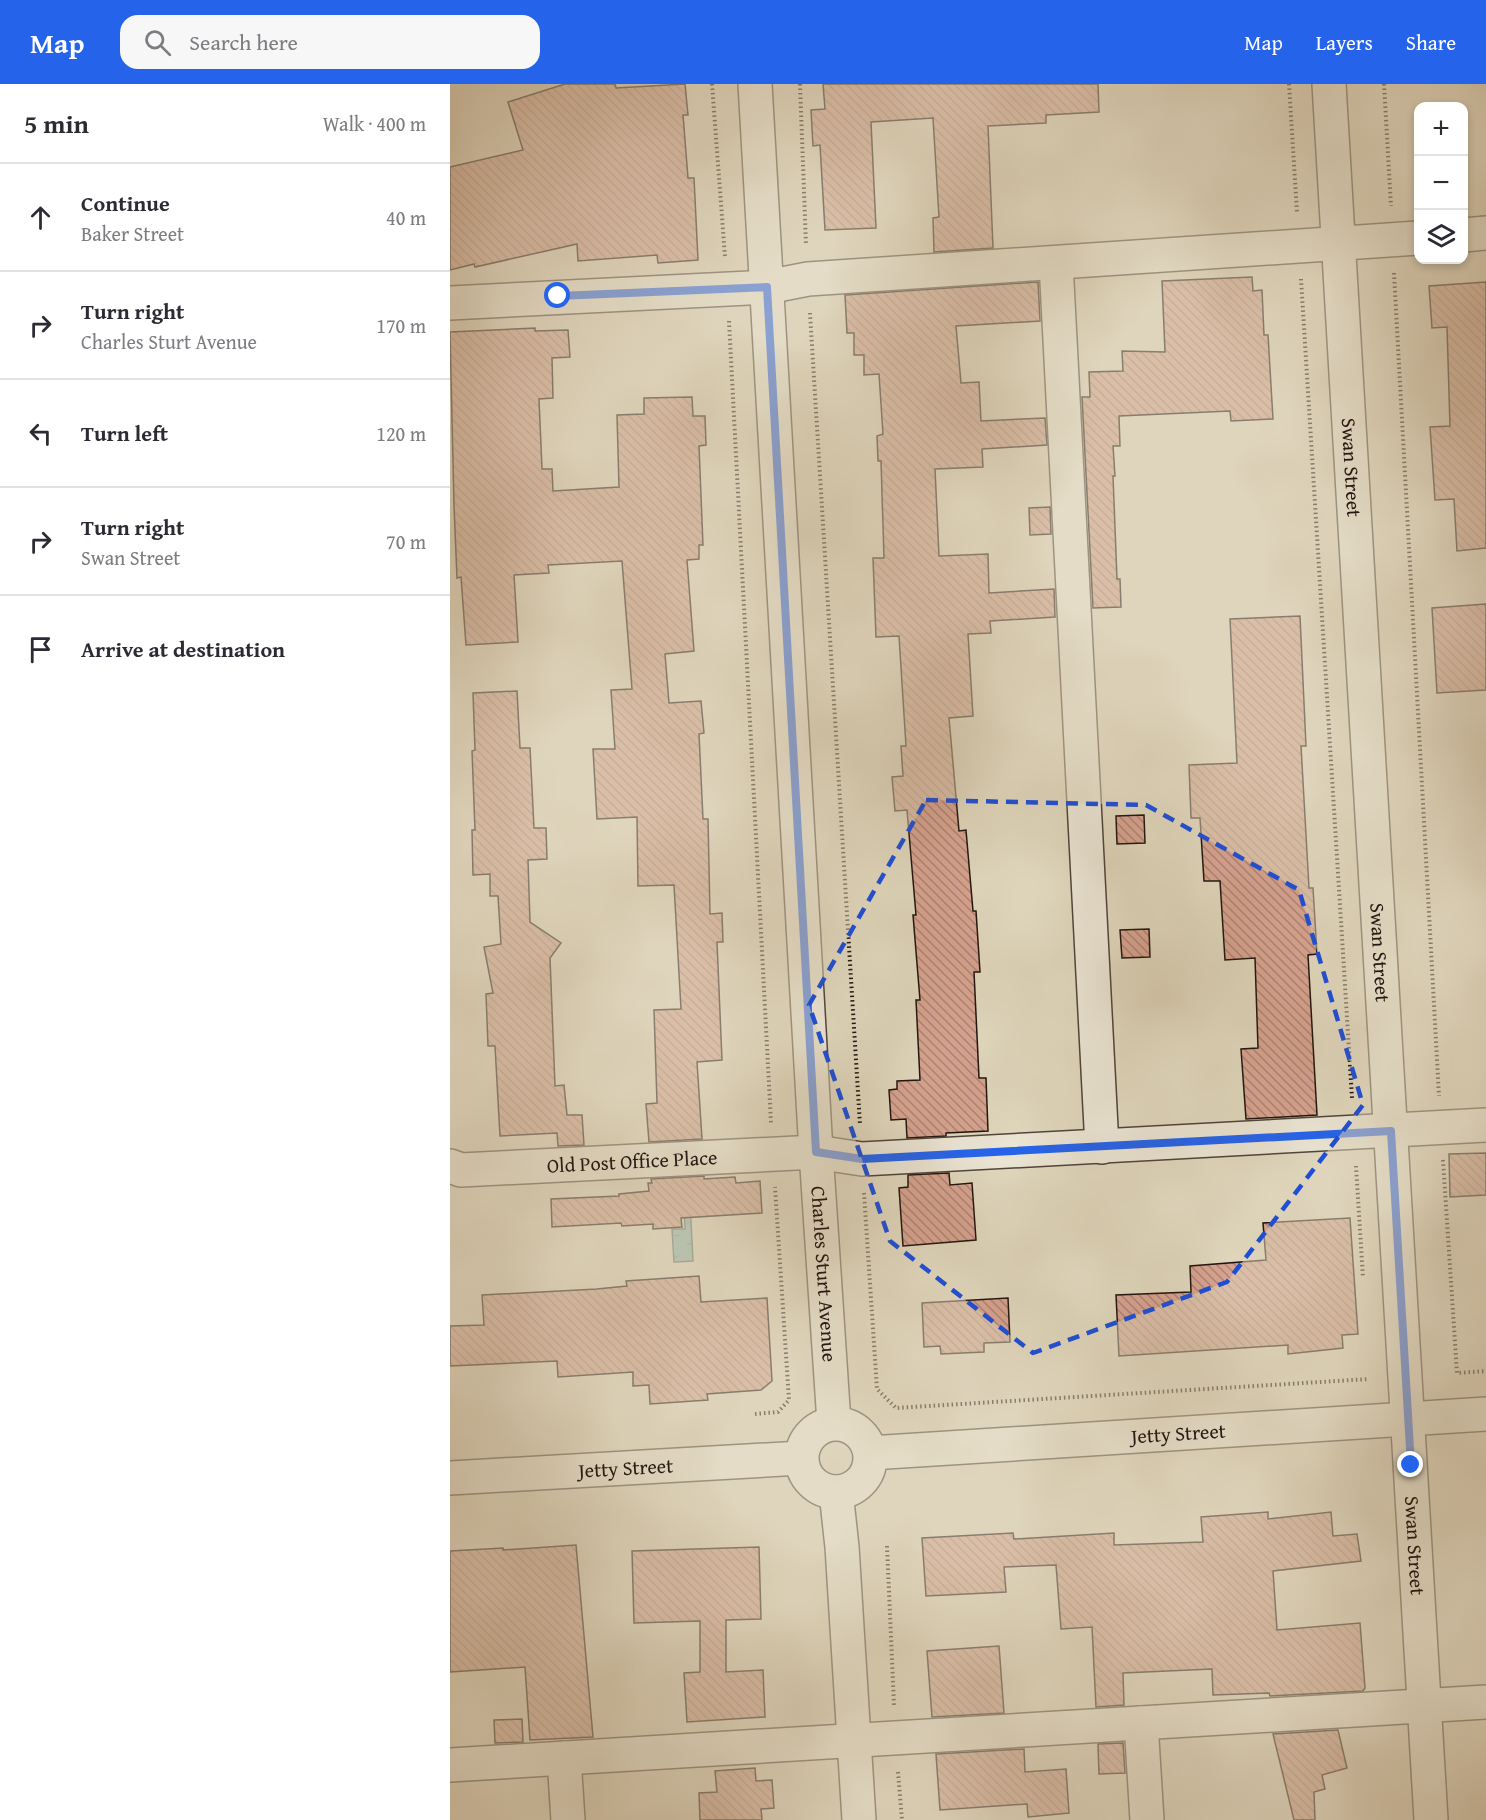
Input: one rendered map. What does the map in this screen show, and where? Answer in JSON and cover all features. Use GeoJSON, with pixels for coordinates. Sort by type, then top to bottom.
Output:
{"type":"FeatureCollection","features":[{"type":"Feature","properties":{"kind":"street","name":"Charles Sturt Avenue"},"geometry":{"type":"LineString","coordinates":[[755,84],[816,1152],[834,1423]]}},
{"type":"Feature","properties":{"kind":"street","name":"Swan Street"},"geometry":{"type":"LineString","coordinates":[[1329,84],[1431,1820]]}},
{"type":"Feature","properties":{"kind":"street"},"geometry":{"type":"LineString","coordinates":[[1468,235],[1486,233]]}},
{"type":"Feature","properties":{"kind":"street"},"geometry":{"type":"LineString","coordinates":[[450,303],[767,287],[808,279],[1406,239]]}},
{"type":"Feature","properties":{"kind":"street"},"geometry":{"type":"LineString","coordinates":[[1056,263],[1102,1147]]}},
{"type":"Feature","properties":{"kind":"street","name":"Old Post Office Place"},"geometry":{"type":"LineString","coordinates":[[450,1166],[462,1170],[816,1152],[862,1159],[1486,1125]]}},
{"type":"Feature","properties":{"kind":"street","name":"Jetty Street"},"geometry":{"type":"LineString","coordinates":[[870,1453],[1486,1413]]}},
{"type":"Feature","properties":{"kind":"street"},"geometry":{"type":"LineString","coordinates":[[834,1423],[854,1428],[867,1443],[870,1453],[870,1465],[858,1484],[848,1490],[836,1492],[825,1491],[808,1479],[801,1458],[802,1448],[807,1438],[824,1425],[834,1423]]}},
{"type":"Feature","properties":{"kind":"street","name":"Jetty Street"},"geometry":{"type":"LineString","coordinates":[[450,1478],[801,1458]]}},
{"type":"Feature","properties":{"kind":"street"},"geometry":{"type":"LineString","coordinates":[[836,1492],[842,1547],[859,1820]]}},
{"type":"Feature","properties":{"kind":"street"},"geometry":{"type":"LineString","coordinates":[[450,1765],[1486,1702]]}},
{"type":"Feature","properties":{"kind":"street"},"geometry":{"type":"LineString","coordinates":[[1141,1723],[1147,1820]]}},
{"type":"Feature","properties":{"kind":"street"},"geometry":{"type":"LineString","coordinates":[[564,1758],[568,1820]]}},
{"type":"Feature","properties":{"kind":"path"},"geometry":{"type":"LineString","coordinates":[[712,84],[727,289],[772,1153],[789,1400],[778,1412],[755,1414]]}},
{"type":"Feature","properties":{"kind":"path"},"geometry":{"type":"LineString","coordinates":[[800,84],[808,279],[877,1389],[896,1408],[1369,1378]]}},
{"type":"Feature","properties":{"kind":"path"},"geometry":{"type":"LineString","coordinates":[[1289,84],[1363,1285]]}},
{"type":"Feature","properties":{"kind":"path"},"geometry":{"type":"LineString","coordinates":[[1384,84],[1406,239],[1441,1128],[1457,1373],[1486,1371]]}},
{"type":"Feature","properties":{"kind":"path"},"geometry":{"type":"LineString","coordinates":[[887,1546],[902,1820]]}},
{"type":"Feature","properties":{"kind":"highlighted area"},"geometry":{"type":"Polygon","coordinates":[[[926,800],[1146,805],[1299,890],[1363,1105],[1227,1282],[1033,1353],[890,1241],[809,1005],[926,800]]]}},
{"type":"Feature","properties":{"kind":"water"},"geometry":{"type":"Polygon","coordinates":[[[684,1202],[690,1202],[693,1261],[674,1262],[672,1229],[685,1229],[684,1202]]]}},
{"type":"Feature","properties":{"kind":"building"},"geometry":{"type":"Polygon","coordinates":[[[565,84],[615,84],[616,88],[685,84],[688,115],[683,115],[688,178],[694,178],[698,260],[658,263],[657,255],[578,261],[577,244],[475,267],[474,264],[450,270],[450,167],[523,150],[508,102],[565,84]]]}},
{"type":"Feature","properties":{"kind":"building"},"geometry":{"type":"Polygon","coordinates":[[[823,84],[1098,84],[1099,112],[1046,115],[1046,123],[988,126],[993,248],[934,252],[933,218],[939,217],[933,118],[871,122],[876,228],[825,230],[820,145],[813,146],[811,110],[825,109],[823,84]]]}},
{"type":"Feature","properties":{"kind":"building"},"geometry":{"type":"Polygon","coordinates":[[[1252,277],[1253,291],[1262,290],[1264,335],[1268,335],[1273,419],[1231,421],[1230,411],[1119,416],[1120,446],[1113,446],[1115,476],[1113,476],[1117,579],[1120,579],[1121,607],[1093,608],[1082,397],[1090,397],[1089,372],[1123,371],[1122,351],[1165,352],[1162,281],[1252,277]]]}},
{"type":"Feature","properties":{"kind":"building"},"geometry":{"type":"Polygon","coordinates":[[[1038,282],[1040,321],[956,326],[961,383],[979,382],[981,421],[1045,418],[1047,445],[982,449],[983,467],[935,469],[939,556],[988,554],[989,593],[1054,589],[1055,617],[990,621],[991,633],[968,634],[973,716],[949,718],[959,831],[966,830],[973,911],[976,911],[980,972],[974,972],[979,1078],[986,1078],[988,1131],[907,1138],[906,1119],[891,1120],[889,1090],[897,1089],[897,1081],[920,1080],[916,1000],[920,1000],[913,915],[916,915],[907,810],[895,811],[892,777],[903,776],[901,746],[906,746],[899,636],[876,637],[873,558],[884,558],[881,461],[878,461],[877,436],[883,434],[879,374],[864,375],[864,355],[854,355],[854,333],[847,333],[845,295],[1038,282]]]}},
{"type":"Feature","properties":{"kind":"building"},"geometry":{"type":"Polygon","coordinates":[[[1486,282],[1486,548],[1457,551],[1454,499],[1435,500],[1430,427],[1450,426],[1447,327],[1432,328],[1429,286],[1486,282]]]}},
{"type":"Feature","properties":{"kind":"building"},"geometry":{"type":"Polygon","coordinates":[[[535,328],[535,331],[568,330],[570,357],[552,358],[553,398],[539,399],[542,469],[552,469],[553,491],[619,487],[617,415],[644,414],[644,398],[692,397],[693,416],[705,416],[706,445],[699,446],[703,545],[699,545],[699,559],[687,560],[694,651],[665,654],[669,703],[701,701],[704,733],[699,734],[703,819],[708,819],[710,914],[722,913],[723,942],[717,942],[722,1060],[697,1062],[702,1139],[649,1142],[646,1104],[657,1103],[654,1010],[681,1009],[674,885],[638,886],[637,817],[597,819],[593,749],[615,749],[611,690],[632,689],[622,561],[548,565],[549,573],[514,575],[518,642],[466,645],[461,577],[457,578],[450,332],[535,328]]]}},
{"type":"Feature","properties":{"kind":"building"},"geometry":{"type":"Polygon","coordinates":[[[1050,507],[1051,534],[1030,535],[1029,508],[1050,507]]]}},
{"type":"Feature","properties":{"kind":"building"},"geometry":{"type":"Polygon","coordinates":[[[1486,604],[1486,690],[1437,693],[1432,608],[1486,604]]]}},
{"type":"Feature","properties":{"kind":"building"},"geometry":{"type":"Polygon","coordinates":[[[1300,616],[1306,746],[1301,746],[1309,888],[1313,888],[1317,954],[1308,955],[1317,1115],[1246,1119],[1241,1049],[1258,1048],[1255,958],[1225,960],[1220,881],[1204,881],[1200,818],[1191,818],[1189,765],[1237,763],[1230,619],[1300,616]]]}},
{"type":"Feature","properties":{"kind":"building"},"geometry":{"type":"Polygon","coordinates":[[[517,691],[520,748],[530,748],[534,828],[546,828],[547,859],[528,860],[530,922],[561,943],[550,958],[555,1086],[564,1085],[567,1115],[582,1115],[584,1145],[558,1146],[557,1133],[500,1136],[495,1046],[488,1046],[486,994],[493,993],[484,947],[501,944],[498,896],[490,896],[490,874],[473,875],[472,830],[475,830],[472,751],[475,750],[473,693],[517,691]]]}},
{"type":"Feature","properties":{"kind":"building"},"geometry":{"type":"Polygon","coordinates":[[[1144,815],[1145,843],[1117,844],[1116,816],[1144,815]]]}},
{"type":"Feature","properties":{"kind":"building"},"geometry":{"type":"Polygon","coordinates":[[[1149,929],[1150,957],[1122,958],[1120,930],[1149,929]]]}},
{"type":"Feature","properties":{"kind":"building"},"geometry":{"type":"Polygon","coordinates":[[[1486,1153],[1486,1195],[1450,1197],[1449,1154],[1486,1153]]]}},
{"type":"Feature","properties":{"kind":"building"},"geometry":{"type":"Polygon","coordinates":[[[949,1173],[950,1185],[972,1183],[976,1240],[903,1246],[899,1188],[908,1187],[908,1175],[949,1173]]]}},
{"type":"Feature","properties":{"kind":"building"},"geometry":{"type":"Polygon","coordinates":[[[704,1176],[704,1179],[735,1177],[736,1183],[760,1181],[762,1213],[681,1218],[682,1227],[653,1229],[653,1224],[622,1226],[621,1223],[552,1227],[551,1199],[619,1196],[619,1194],[649,1191],[648,1183],[652,1183],[651,1179],[704,1176]]]}},
{"type":"Feature","properties":{"kind":"building"},"geometry":{"type":"Polygon","coordinates":[[[1350,1218],[1358,1334],[1342,1335],[1343,1348],[1288,1354],[1288,1345],[1119,1356],[1116,1295],[1191,1292],[1190,1266],[1266,1260],[1263,1223],[1350,1218]]]}},
{"type":"Feature","properties":{"kind":"building"},"geometry":{"type":"Polygon","coordinates":[[[699,1276],[701,1302],[767,1298],[772,1381],[761,1390],[707,1394],[708,1400],[650,1404],[649,1385],[633,1386],[633,1372],[558,1377],[557,1361],[450,1366],[450,1326],[484,1325],[482,1295],[597,1289],[627,1286],[626,1281],[699,1276]]]}},
{"type":"Feature","properties":{"kind":"building"},"geometry":{"type":"Polygon","coordinates":[[[1008,1298],[1010,1342],[984,1343],[984,1352],[941,1354],[940,1346],[924,1347],[922,1303],[1008,1298]]]}},
{"type":"Feature","properties":{"kind":"building"},"geometry":{"type":"Polygon","coordinates":[[[1268,1512],[1268,1519],[1331,1512],[1333,1536],[1357,1534],[1361,1561],[1273,1571],[1277,1630],[1360,1623],[1365,1688],[1363,1691],[1270,1696],[1269,1693],[1213,1695],[1212,1669],[1123,1673],[1124,1705],[1096,1707],[1092,1627],[1061,1629],[1056,1565],[1004,1567],[1006,1592],[926,1596],[922,1538],[1013,1533],[1014,1539],[1114,1533],[1114,1545],[1203,1542],[1201,1517],[1268,1512]]]}},
{"type":"Feature","properties":{"kind":"building"},"geometry":{"type":"Polygon","coordinates":[[[576,1545],[593,1737],[530,1740],[525,1667],[450,1672],[450,1551],[576,1545]]]}},
{"type":"Feature","properties":{"kind":"building"},"geometry":{"type":"Polygon","coordinates":[[[759,1547],[761,1619],[726,1620],[726,1672],[763,1670],[765,1717],[687,1722],[684,1673],[700,1672],[700,1621],[634,1623],[632,1551],[759,1547]]]}},
{"type":"Feature","properties":{"kind":"building"},"geometry":{"type":"Polygon","coordinates":[[[999,1646],[1004,1713],[932,1717],[927,1651],[999,1646]]]}},
{"type":"Feature","properties":{"kind":"building"},"geometry":{"type":"Polygon","coordinates":[[[522,1719],[523,1742],[495,1743],[494,1720],[522,1719]]]}},
{"type":"Feature","properties":{"kind":"building"},"geometry":{"type":"Polygon","coordinates":[[[1338,1730],[1347,1768],[1322,1775],[1325,1789],[1314,1792],[1315,1820],[1294,1820],[1273,1734],[1338,1730]]]}},
{"type":"Feature","properties":{"kind":"building"},"geometry":{"type":"Polygon","coordinates":[[[1123,1743],[1125,1773],[1099,1774],[1098,1744],[1123,1743]]]}},
{"type":"Feature","properties":{"kind":"building"},"geometry":{"type":"Polygon","coordinates":[[[1024,1749],[1025,1772],[1066,1769],[1069,1813],[1028,1817],[1027,1804],[940,1810],[936,1754],[1024,1749]]]}},
{"type":"Feature","properties":{"kind":"building"},"geometry":{"type":"Polygon","coordinates":[[[755,1768],[756,1781],[772,1780],[774,1808],[761,1809],[762,1820],[700,1820],[699,1793],[717,1792],[715,1771],[755,1768]]]}},
{"type":"Feature","properties":{"kind":"route"},"geometry":{"type":"LineString","coordinates":[[558,296],[767,287],[816,1152],[862,1159],[1391,1131],[1411,1465]]}}]}
